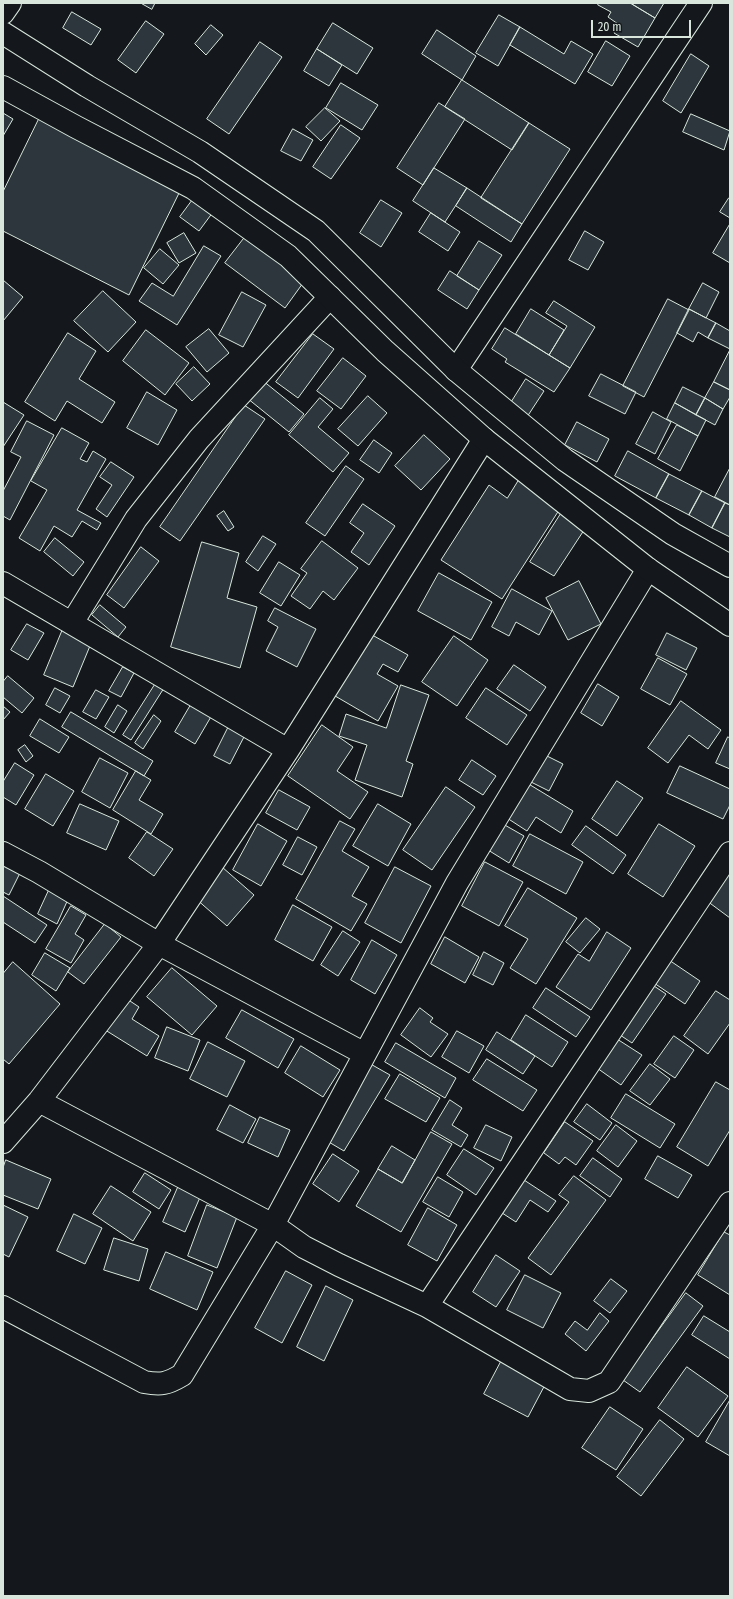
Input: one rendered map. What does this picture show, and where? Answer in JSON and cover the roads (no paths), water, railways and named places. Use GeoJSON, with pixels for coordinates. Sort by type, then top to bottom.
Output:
{"type":"FeatureCollection","features":[{"type":"Feature","properties":{"kind":"street"},"geometry":{"type":"LineString","coordinates":[[3,13],[10,3]]}},
{"type":"Feature","properties":{"kind":"street"},"geometry":{"type":"LineString","coordinates":[[456,370],[701,3]]}},
{"type":"Feature","properties":{"kind":"street"},"geometry":{"type":"LineString","coordinates":[[3,33],[87,86],[200,152],[316,231],[456,370],[566,460],[673,534],[730,566]]}},
{"type":"Feature","properties":{"kind":"street"},"geometry":{"type":"LineString","coordinates":[[3,86],[76,127],[193,188],[288,256],[385,351],[484,439],[648,568],[730,625]]}},
{"type":"Feature","properties":{"kind":"street"},"geometry":{"type":"LineString","coordinates":[[72,623],[136,519],[155,494],[199,439],[330,297]]}},
{"type":"Feature","properties":{"kind":"street"},"geometry":{"type":"LineString","coordinates":[[3,1142],[39,1101],[159,944],[288,750],[484,439]]}},
{"type":"Feature","properties":{"kind":"street"},"geometry":{"type":"LineString","coordinates":[[3,1307],[144,1382],[159,1385],[169,1383],[182,1376],[273,1225],[457,883],[648,568]]}},
{"type":"Feature","properties":{"kind":"street"},"geometry":{"type":"LineString","coordinates":[[3,583],[288,750]]}},
{"type":"Feature","properties":{"kind":"street"},"geometry":{"type":"LineString","coordinates":[[3,853],[39,872],[159,944],[365,1054]]}},
{"type":"Feature","properties":{"kind":"street"},"geometry":{"type":"LineString","coordinates":[[427,1306],[730,853]]}},
{"type":"Feature","properties":{"kind":"street"},"geometry":{"type":"LineString","coordinates":[[39,1101],[273,1225],[304,1247],[427,1306],[570,1388],[589,1391],[609,1382],[730,1203]]}}]}
